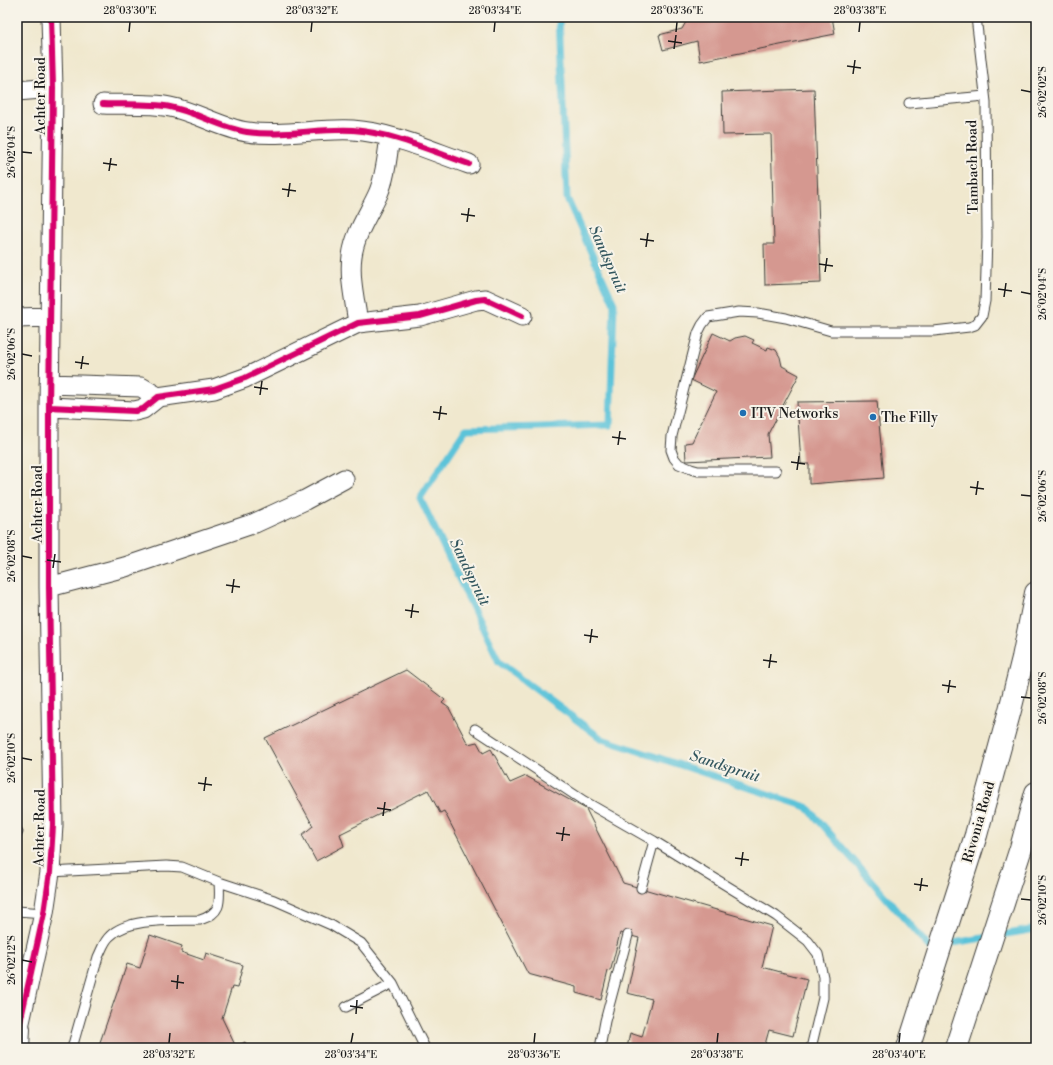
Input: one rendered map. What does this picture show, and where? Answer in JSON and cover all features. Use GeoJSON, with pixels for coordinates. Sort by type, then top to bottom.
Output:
{"type":"FeatureCollection","features":[{"type":"Feature","properties":{"kind":"main road","name":"Rivonia Road"},"geometry":{"type":"LineString","coordinates":[[908,1048],[976,835],[1023,658],[1036,593]]}},
{"type":"Feature","properties":{"kind":"main road"},"geometry":{"type":"LineString","coordinates":[[959,1039],[1021,848],[1036,793]]}},
{"type":"Feature","properties":{"kind":"street","name":"Achter Road"},"geometry":{"type":"LineString","coordinates":[[18,1038],[44,913],[50,872],[53,825],[49,407],[53,88],[51,17]]}},
{"type":"Feature","properties":{"kind":"street"},"geometry":{"type":"LineString","coordinates":[[17,91],[53,88]]}},
{"type":"Feature","properties":{"kind":"street"},"geometry":{"type":"LineString","coordinates":[[103,104],[170,106],[221,125],[246,132],[263,134],[352,130],[374,133],[469,164]]}},
{"type":"Feature","properties":{"kind":"street"},"geometry":{"type":"LineString","coordinates":[[358,323],[352,276],[352,256],[361,226],[378,193],[384,177],[390,137]]}},
{"type":"Feature","properties":{"kind":"street"},"geometry":{"type":"LineString","coordinates":[[49,407],[135,411],[143,409],[158,397],[214,389],[245,378],[358,323],[420,316],[476,300],[485,299],[522,316]]}},
{"type":"Feature","properties":{"kind":"street"},"geometry":{"type":"LineString","coordinates":[[17,318],[50,317]]}},
{"type":"Feature","properties":{"kind":"street"},"geometry":{"type":"LineString","coordinates":[[49,384],[141,387],[158,397]]}},
{"type":"Feature","properties":{"kind":"street"},"geometry":{"type":"LineString","coordinates":[[50,587],[125,567],[255,523],[305,500],[344,479]]}},
{"type":"Feature","properties":{"kind":"lane","name":"Tambach Road"},"geometry":{"type":"LineString","coordinates":[[776,471],[698,471],[679,464],[674,458],[671,450],[672,436],[698,333],[702,324],[708,317],[739,312],[758,313],[786,318],[831,331],[934,331],[975,325],[982,316],[985,302],[987,238],[985,96],[976,17]]}},
{"type":"Feature","properties":{"kind":"lane"},"geometry":{"type":"LineString","coordinates":[[909,103],[985,96]]}},
{"type":"Feature","properties":{"kind":"lane"},"geometry":{"type":"LineString","coordinates":[[475,729],[584,801],[654,841],[776,916],[808,941],[818,954],[822,977],[823,998],[811,1048]]}},
{"type":"Feature","properties":{"kind":"lane"},"geometry":{"type":"LineString","coordinates":[[641,888],[654,841]]}},
{"type":"Feature","properties":{"kind":"lane"},"geometry":{"type":"LineString","coordinates":[[50,872],[166,866],[182,868],[274,900],[332,925],[361,943],[393,983],[425,1048]]}},
{"type":"Feature","properties":{"kind":"lane"},"geometry":{"type":"LineString","coordinates":[[72,1048],[98,957],[104,943],[110,936],[118,930],[133,924],[200,920],[208,917],[214,914],[220,902],[219,882]]}},
{"type":"Feature","properties":{"kind":"lane"},"geometry":{"type":"LineString","coordinates":[[17,911],[44,913]]}},
{"type":"Feature","properties":{"kind":"lane"},"geometry":{"type":"LineString","coordinates":[[600,1048],[605,1022],[628,935]]}},
{"type":"Feature","properties":{"kind":"lane"},"geometry":{"type":"LineString","coordinates":[[346,1007],[393,983]]}},
{"type":"Feature","properties":{"kind":"building"},"geometry":{"type":"Polygon","coordinates":[[[682,17],[832,17],[835,34],[700,61],[697,41],[663,50],[659,35],[682,29],[686,22],[682,17]]]}},
{"type":"Feature","properties":{"kind":"building"},"geometry":{"type":"Polygon","coordinates":[[[814,89],[821,283],[765,285],[764,244],[774,244],[771,134],[723,135],[722,92],[814,89]]]}},
{"type":"Feature","properties":{"kind":"building","name":"ITV Networks"},"geometry":{"type":"Polygon","coordinates":[[[713,333],[730,341],[735,338],[745,336],[754,340],[752,343],[767,350],[768,347],[776,350],[780,357],[782,366],[799,375],[768,434],[770,457],[686,461],[685,443],[692,442],[716,392],[691,380],[713,333]]]}},
{"type":"Feature","properties":{"kind":"building"},"geometry":{"type":"Polygon","coordinates":[[[877,401],[884,478],[809,484],[809,464],[801,464],[797,402],[877,401]]]}},
{"type":"Feature","properties":{"kind":"building"},"geometry":{"type":"Polygon","coordinates":[[[406,670],[445,700],[442,703],[449,708],[468,744],[477,742],[483,753],[491,749],[510,783],[526,776],[586,809],[623,883],[772,926],[762,967],[807,979],[793,1036],[769,1030],[764,1048],[627,1048],[630,1033],[642,1037],[652,999],[627,993],[639,938],[620,933],[601,1000],[576,993],[576,987],[528,974],[444,811],[440,813],[428,790],[340,834],[344,846],[316,861],[302,835],[313,826],[265,738],[406,670]]]}},
{"type":"Feature","properties":{"kind":"building"},"geometry":{"type":"Polygon","coordinates":[[[150,935],[182,946],[181,952],[204,960],[206,953],[243,965],[237,988],[232,987],[222,1018],[236,1047],[245,1042],[248,1048],[98,1048],[127,964],[140,968],[150,935]]]}},
{"type":"Feature","properties":{"kind":"waterway","name":"Sandspruit"},"geometry":{"type":"LineString","coordinates":[[559,17],[567,198],[614,304],[610,425],[466,429],[420,498],[499,662],[602,739],[807,807],[929,947],[1036,929]]}},
{"type":"Feature","properties":{"kind":"cycle path"},"geometry":{"type":"LineString","coordinates":[[17,1036],[44,913],[50,872],[53,825],[49,587],[49,407],[53,88],[51,17]]}},
{"type":"Feature","properties":{"kind":"cycle path"},"geometry":{"type":"LineString","coordinates":[[103,104],[170,107],[190,112],[227,127],[247,132],[273,134],[327,130],[353,130],[368,132],[412,143],[469,164]]}},
{"type":"Feature","properties":{"kind":"cycle path"},"geometry":{"type":"LineString","coordinates":[[49,407],[135,411],[143,409],[158,397],[214,389],[245,378],[358,323],[420,316],[476,300],[485,299],[522,316]]}},
{"type":"Feature","properties":{"kind":"place","name":"ITV Networks"},"geometry":{"type":"Point","coordinates":[743,413]}},
{"type":"Feature","properties":{"kind":"place","name":"The Filly"},"geometry":{"type":"Point","coordinates":[873,417]}}]}
